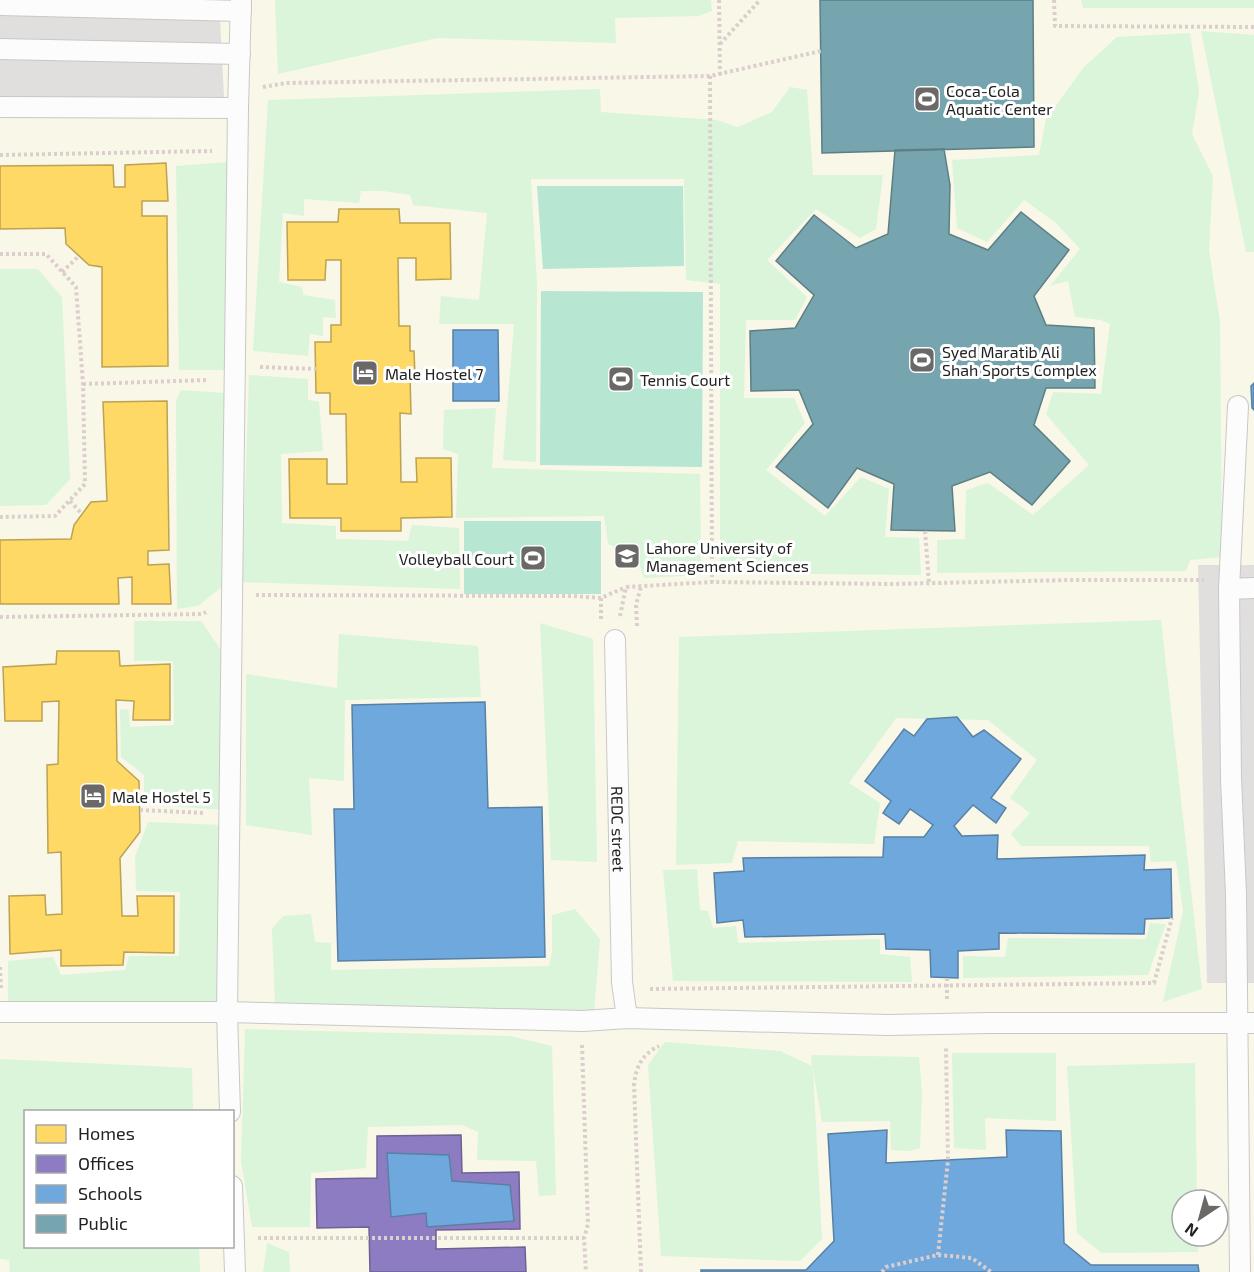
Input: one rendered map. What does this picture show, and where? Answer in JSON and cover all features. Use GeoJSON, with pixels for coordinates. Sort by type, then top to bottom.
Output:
{"type":"FeatureCollection","features":[{"type":"Feature","properties":{"kind":"lane"},"geometry":{"type":"LineString","coordinates":[[0,5],[241,6],[227,1012],[230,1110]]}},
{"type":"Feature","properties":{"kind":"lane"},"geometry":{"type":"LineString","coordinates":[[0,49],[240,54]]}},
{"type":"Feature","properties":{"kind":"lane"},"geometry":{"type":"LineString","coordinates":[[0,107],[238,99]]}},
{"type":"Feature","properties":{"kind":"lane"},"geometry":{"type":"LineString","coordinates":[[1238,406],[1230,584],[1231,778],[1236,894],[1246,1023],[1240,1272]]}},
{"type":"Feature","properties":{"kind":"lane"},"geometry":{"type":"LineString","coordinates":[[1230,584],[1254,588]]}},
{"type":"Feature","properties":{"kind":"lane","name":"REDC street"},"geometry":{"type":"LineString","coordinates":[[615,640],[622,982],[627,1018]]}},
{"type":"Feature","properties":{"kind":"lane"},"geometry":{"type":"LineString","coordinates":[[0,1012],[227,1012],[583,1021],[627,1018],[888,1025],[1246,1023]]}},
{"type":"Feature","properties":{"kind":"lane"},"geometry":{"type":"LineString","coordinates":[[234,1243],[235,1272]]}},
{"type":"Feature","properties":{"kind":"path"},"geometry":{"type":"LineString","coordinates":[[719,0],[720,75]]}},
{"type":"Feature","properties":{"kind":"path"},"geometry":{"type":"LineString","coordinates":[[720,45],[760,0]]}},
{"type":"Feature","properties":{"kind":"path"},"geometry":{"type":"LineString","coordinates":[[1054,0],[1055,26],[1254,27]]}},
{"type":"Feature","properties":{"kind":"path"},"geometry":{"type":"LineString","coordinates":[[238,99],[286,83],[710,76],[821,51]]}},
{"type":"Feature","properties":{"kind":"path"},"geometry":{"type":"LineString","coordinates":[[710,76],[712,582]]}},
{"type":"Feature","properties":{"kind":"path"},"geometry":{"type":"LineString","coordinates":[[0,155],[215,151]]}},
{"type":"Feature","properties":{"kind":"path"},"geometry":{"type":"LineString","coordinates":[[0,254],[46,254],[76,287],[83,384],[85,484],[56,516],[0,517]]}},
{"type":"Feature","properties":{"kind":"path"},"geometry":{"type":"LineString","coordinates":[[62,272],[79,256]]}},
{"type":"Feature","properties":{"kind":"path"},"geometry":{"type":"LineString","coordinates":[[83,384],[316,369]]}},
{"type":"Feature","properties":{"kind":"path"},"geometry":{"type":"LineString","coordinates":[[70,501],[82,514]]}},
{"type":"Feature","properties":{"kind":"path"},"geometry":{"type":"LineString","coordinates":[[925,531],[928,583]]}},
{"type":"Feature","properties":{"kind":"path"},"geometry":{"type":"LineString","coordinates":[[0,616],[203,614],[232,595],[600,598],[626,587],[712,582],[1230,584]]}},
{"type":"Feature","properties":{"kind":"path"},"geometry":{"type":"LineString","coordinates":[[615,640],[626,587]]}},
{"type":"Feature","properties":{"kind":"path"},"geometry":{"type":"LineString","coordinates":[[140,810],[230,814]]}},
{"type":"Feature","properties":{"kind":"path"},"geometry":{"type":"LineString","coordinates":[[648,989],[1154,983],[1172,918]]}},
{"type":"Feature","properties":{"kind":"path"},"geometry":{"type":"LineString","coordinates":[[583,1021],[588,1224],[584,1238],[586,1272]]}},
{"type":"Feature","properties":{"kind":"path"},"geometry":{"type":"LineString","coordinates":[[641,1272],[635,1078],[641,1059],[650,1050],[665,1042]]}},
{"type":"Feature","properties":{"kind":"path"},"geometry":{"type":"LineString","coordinates":[[935,1048],[957,1048]]}},
{"type":"Feature","properties":{"kind":"path"},"geometry":{"type":"LineString","coordinates":[[938,1255],[948,1160],[946,1048]]}},
{"type":"Feature","properties":{"kind":"path"},"geometry":{"type":"LineString","coordinates":[[256,1238],[584,1238]]}},
{"type":"Feature","properties":{"kind":"path"},"geometry":{"type":"LineString","coordinates":[[882,1272],[886,1268],[938,1255],[972,1258],[991,1272]]}},
{"type":"Feature","properties":{"kind":"shaded area","name":"Lahore University of Management Sciences"},"geometry":{"type":"Polygon","coordinates":[[[0,0],[1254,0],[1254,1272],[0,1272],[0,0]]]}},
{"type":"Feature","properties":{"kind":"shaded area"},"geometry":{"type":"Polygon","coordinates":[[[0,0],[219,0],[224,97],[0,97],[0,0]]]}},
{"type":"Feature","properties":{"kind":"shaded area"},"geometry":{"type":"Polygon","coordinates":[[[1198,565],[1254,565],[1254,983],[1207,983],[1198,565]]]}},
{"type":"Feature","properties":{"kind":"green space"},"geometry":{"type":"Polygon","coordinates":[[[275,0],[711,0],[712,11],[698,16],[615,18],[616,43],[437,38],[278,74],[275,0]]]}},
{"type":"Feature","properties":{"kind":"green space"},"geometry":{"type":"Polygon","coordinates":[[[1081,0],[1254,0],[1254,8],[1083,8],[1081,0]]]}},
{"type":"Feature","properties":{"kind":"green space"},"geometry":{"type":"Polygon","coordinates":[[[1201,31],[1254,35],[1254,252],[1246,252],[1201,31]]]}},
{"type":"Feature","properties":{"kind":"green space"},"geometry":{"type":"Polygon","coordinates":[[[1190,33],[1199,92],[1192,134],[1213,176],[1209,250],[1220,322],[1222,557],[1190,560],[1186,571],[937,573],[937,540],[965,539],[966,490],[988,483],[1033,515],[1089,465],[1046,414],[1053,392],[1101,394],[1110,324],[1101,320],[1075,317],[1068,281],[1050,286],[1080,249],[1056,223],[1024,200],[987,242],[957,228],[952,160],[1039,155],[1046,119],[1084,67],[1117,37],[1190,33]]]}},
{"type":"Feature","properties":{"kind":"green space"},"geometry":{"type":"Polygon","coordinates":[[[790,87],[807,90],[813,175],[883,175],[876,229],[860,238],[816,209],[767,260],[807,297],[795,320],[746,320],[744,398],[794,398],[805,423],[766,470],[825,516],[861,477],[889,489],[885,537],[919,538],[921,575],[720,573],[720,284],[686,280],[684,179],[531,179],[537,284],[536,462],[503,460],[514,324],[439,324],[441,296],[479,300],[487,213],[413,205],[410,195],[383,191],[361,191],[359,203],[304,199],[304,216],[283,213],[279,282],[302,287],[303,295],[335,300],[336,318],[323,317],[323,336],[310,334],[308,356],[253,351],[268,100],[600,89],[601,112],[717,120],[738,127],[772,112],[790,87]]]}},
{"type":"Feature","properties":{"kind":"green space"},"geometry":{"type":"Polygon","coordinates":[[[227,162],[228,370],[179,370],[176,166],[227,162]]]}},
{"type":"Feature","properties":{"kind":"green space"},"geometry":{"type":"Polygon","coordinates":[[[537,186],[683,186],[684,266],[543,269],[537,186]]]}},
{"type":"Feature","properties":{"kind":"green space"},"geometry":{"type":"Polygon","coordinates":[[[0,269],[38,269],[62,297],[70,479],[46,505],[0,506],[0,269]]]}},
{"type":"Feature","properties":{"kind":"green space","name":"Tennis Court"},"geometry":{"type":"Polygon","coordinates":[[[541,291],[703,292],[702,467],[540,465],[541,291]]]}},
{"type":"Feature","properties":{"kind":"green space"},"geometry":{"type":"Polygon","coordinates":[[[249,375],[308,379],[308,400],[319,402],[323,451],[281,454],[282,523],[336,526],[336,539],[408,541],[412,525],[459,528],[460,589],[242,582],[249,375]]]}},
{"type":"Feature","properties":{"kind":"green space"},"geometry":{"type":"Polygon","coordinates":[[[181,390],[224,393],[223,586],[198,606],[177,609],[176,401],[181,390]]]}},
{"type":"Feature","properties":{"kind":"green space"},"geometry":{"type":"Polygon","coordinates":[[[496,408],[492,468],[700,474],[701,575],[644,578],[637,557],[608,544],[604,516],[456,518],[458,454],[443,449],[444,410],[496,408]]]}},
{"type":"Feature","properties":{"kind":"green space","name":"Volleyball Court"},"geometry":{"type":"Polygon","coordinates":[[[464,521],[601,521],[601,594],[464,594],[464,521]]]}},
{"type":"Feature","properties":{"kind":"green space"},"geometry":{"type":"Polygon","coordinates":[[[1161,620],[1202,989],[1163,1002],[1183,911],[1176,861],[1151,862],[1149,846],[1021,846],[1011,834],[1030,813],[1010,798],[1037,760],[988,720],[896,718],[849,783],[880,803],[874,844],[738,841],[732,863],[676,865],[679,637],[1161,620]]]}},
{"type":"Feature","properties":{"kind":"green space"},"geometry":{"type":"Polygon","coordinates":[[[134,621],[201,621],[223,653],[225,810],[144,804],[144,775],[121,757],[120,709],[129,710],[130,727],[174,725],[173,661],[134,661],[134,621]]]}},
{"type":"Feature","properties":{"kind":"green space"},"geometry":{"type":"Polygon","coordinates":[[[540,623],[593,639],[597,862],[551,860],[540,623]]]}},
{"type":"Feature","properties":{"kind":"green space"},"geometry":{"type":"Polygon","coordinates":[[[339,634],[478,646],[481,697],[345,700],[344,781],[309,778],[312,835],[246,825],[246,674],[337,688],[339,634]]]}},
{"type":"Feature","properties":{"kind":"green space"},"geometry":{"type":"Polygon","coordinates":[[[148,822],[221,825],[220,1002],[8,1007],[8,961],[53,957],[61,975],[125,970],[129,956],[179,956],[180,892],[136,891],[135,857],[148,822]]]}},
{"type":"Feature","properties":{"kind":"green space"},"geometry":{"type":"Polygon","coordinates":[[[697,869],[700,910],[708,911],[713,928],[736,926],[738,943],[880,939],[880,954],[910,957],[912,982],[673,981],[663,870],[697,869]]]}},
{"type":"Feature","properties":{"kind":"green space"},"geometry":{"type":"Polygon","coordinates":[[[575,909],[600,939],[594,1013],[275,1004],[272,929],[283,916],[311,914],[315,942],[331,943],[331,970],[549,966],[552,951],[552,915],[575,909]]]}},
{"type":"Feature","properties":{"kind":"green space"},"geometry":{"type":"Polygon","coordinates":[[[1150,923],[1166,924],[1148,975],[963,978],[963,956],[1005,957],[1008,938],[1146,939],[1150,923]]]}},
{"type":"Feature","properties":{"kind":"green space"},"geometry":{"type":"Polygon","coordinates":[[[245,1029],[510,1036],[552,1046],[556,1195],[539,1196],[536,1161],[477,1160],[478,1132],[462,1125],[368,1127],[366,1168],[311,1173],[310,1227],[252,1227],[241,1161],[245,1029]]]}},
{"type":"Feature","properties":{"kind":"green space"},"geometry":{"type":"Polygon","coordinates":[[[665,1042],[780,1051],[812,1066],[811,1055],[919,1057],[922,1093],[920,1148],[910,1151],[891,1150],[890,1121],[822,1122],[813,1069],[822,1239],[800,1261],[661,1256],[648,1065],[665,1042]]]}},
{"type":"Feature","properties":{"kind":"green space"},"geometry":{"type":"Polygon","coordinates":[[[952,1053],[1056,1053],[1056,1121],[985,1118],[986,1150],[954,1148],[952,1053]]]}},
{"type":"Feature","properties":{"kind":"green space"},"geometry":{"type":"Polygon","coordinates":[[[0,1059],[192,1068],[193,1110],[24,1110],[24,1248],[199,1248],[200,1272],[10,1272],[9,1260],[0,1259],[0,1059]]]}},
{"type":"Feature","properties":{"kind":"green space"},"geometry":{"type":"Polygon","coordinates":[[[1195,1063],[1197,1188],[1170,1188],[1170,1248],[1198,1248],[1198,1252],[1102,1253],[1077,1233],[1067,1066],[1195,1063]]]}},
{"type":"Feature","properties":{"kind":"green space"},"geometry":{"type":"Polygon","coordinates":[[[267,1243],[289,1252],[290,1272],[263,1272],[267,1243]]]}},
{"type":"Feature","properties":{"kind":"building: Homes"},"geometry":{"type":"Polygon","coordinates":[[[166,163],[168,201],[142,201],[142,216],[167,216],[168,366],[102,367],[102,267],[89,265],[66,244],[65,228],[0,229],[0,166],[113,165],[114,187],[125,187],[125,165],[166,163]]]}},
{"type":"Feature","properties":{"kind":"building: Homes","name":"Male Hostel 7"},"geometry":{"type":"Polygon","coordinates":[[[339,209],[399,209],[400,223],[450,223],[451,279],[416,280],[416,258],[398,258],[399,326],[410,326],[410,351],[414,351],[415,376],[410,376],[411,414],[400,413],[401,482],[417,482],[416,458],[451,458],[452,517],[401,518],[401,531],[341,531],[341,518],[290,518],[289,459],[327,459],[327,484],[347,484],[346,414],[330,414],[330,393],[316,393],[315,342],[331,342],[331,325],[341,325],[341,260],[326,260],[325,280],[288,280],[287,222],[338,222],[339,209]]]}},
{"type":"Feature","properties":{"kind":"building: Homes"},"geometry":{"type":"Polygon","coordinates":[[[167,401],[169,550],[148,551],[148,565],[169,564],[171,604],[132,604],[132,577],[118,578],[119,604],[0,604],[0,540],[71,539],[74,525],[91,502],[107,501],[103,402],[167,401]]]}},
{"type":"Feature","properties":{"kind":"building: Homes","name":"Male Hostel 5"},"geometry":{"type":"Polygon","coordinates":[[[57,651],[119,651],[120,666],[170,664],[170,720],[133,720],[134,701],[116,700],[117,761],[139,781],[140,832],[120,858],[122,916],[138,916],[137,896],[174,896],[174,953],[124,952],[123,965],[61,966],[61,950],[10,954],[9,896],[45,895],[46,915],[62,914],[61,852],[48,853],[47,765],[58,764],[59,701],[42,702],[42,721],[5,721],[3,667],[56,664],[57,651]]]}},
{"type":"Feature","properties":{"kind":"building: Offices"},"geometry":{"type":"Polygon","coordinates":[[[461,1135],[462,1173],[519,1172],[520,1229],[436,1230],[436,1249],[525,1247],[526,1272],[370,1272],[369,1227],[317,1228],[316,1179],[377,1178],[377,1136],[461,1135]]]}},
{"type":"Feature","properties":{"kind":"building: Schools"},"geometry":{"type":"Polygon","coordinates":[[[453,330],[498,330],[499,401],[453,401],[453,330]]]}},
{"type":"Feature","properties":{"kind":"building: Schools"},"geometry":{"type":"Polygon","coordinates":[[[1254,383],[1254,410],[1251,386],[1254,383]]]}},
{"type":"Feature","properties":{"kind":"building: Schools"},"geometry":{"type":"Polygon","coordinates":[[[485,702],[488,808],[542,807],[545,957],[338,961],[334,809],[354,809],[352,705],[485,702]]]}},
{"type":"Feature","properties":{"kind":"building: Schools"},"geometry":{"type":"Polygon","coordinates":[[[957,717],[973,737],[984,730],[1021,759],[991,798],[1006,808],[996,823],[973,805],[954,826],[962,836],[998,835],[997,859],[1145,855],[1144,870],[1171,869],[1172,918],[1145,919],[1144,934],[999,933],[999,949],[958,951],[958,978],[931,977],[930,950],[886,949],[885,934],[745,937],[743,920],[717,923],[714,873],[744,871],[743,858],[883,857],[884,837],[924,837],[933,825],[910,809],[899,824],[883,813],[891,801],[865,781],[904,729],[914,736],[927,719],[957,717]]]}},
{"type":"Feature","properties":{"kind":"building: Schools"},"geometry":{"type":"Polygon","coordinates":[[[887,1130],[886,1163],[1007,1157],[1006,1130],[1061,1131],[1064,1243],[1091,1265],[1198,1265],[1199,1272],[701,1272],[701,1270],[806,1270],[834,1241],[828,1134],[887,1130]]]}},
{"type":"Feature","properties":{"kind":"building: Schools"},"geometry":{"type":"Polygon","coordinates":[[[387,1153],[449,1155],[452,1181],[510,1185],[514,1221],[427,1227],[426,1213],[391,1217],[387,1153]]]}},
{"type":"Feature","properties":{"kind":"building: Public","name":"Coca-Cola Aquatic Center"},"geometry":{"type":"Polygon","coordinates":[[[820,0],[1033,0],[1034,147],[822,153],[820,0]]]}},
{"type":"Feature","properties":{"kind":"building: Public","name":"Syed Maratib Ali Shah Sports Complex"},"geometry":{"type":"Polygon","coordinates":[[[944,149],[950,185],[949,234],[988,250],[1021,212],[1069,250],[1034,296],[1046,325],[1094,328],[1095,388],[1046,388],[1034,425],[1070,461],[1032,505],[990,472],[952,486],[955,531],[891,530],[894,484],[857,468],[828,508],[776,467],[813,424],[799,390],[751,391],[750,331],[795,328],[814,295],[776,261],[814,215],[856,248],[888,234],[895,150],[944,149]]]}},
{"type":"Feature","properties":{"kind":"place","name":"Coca-Cola Aquatic Center"},"geometry":{"type":"Point","coordinates":[927,99]}},
{"type":"Feature","properties":{"kind":"place","name":"Syed Maratib Ali Shah Sports Complex"},"geometry":{"type":"Point","coordinates":[922,360]}},
{"type":"Feature","properties":{"kind":"place","name":"Male Hostel 7"},"geometry":{"type":"Point","coordinates":[365,373]}},
{"type":"Feature","properties":{"kind":"place","name":"Tennis Court"},"geometry":{"type":"Point","coordinates":[621,379]}},
{"type":"Feature","properties":{"kind":"place","name":"Lahore University of Management Sciences"},"geometry":{"type":"Point","coordinates":[627,556]}},
{"type":"Feature","properties":{"kind":"place","name":"Volleyball Court"},"geometry":{"type":"Point","coordinates":[533,558]}},
{"type":"Feature","properties":{"kind":"place","name":"Male Hostel 5"},"geometry":{"type":"Point","coordinates":[93,796]}}]}
